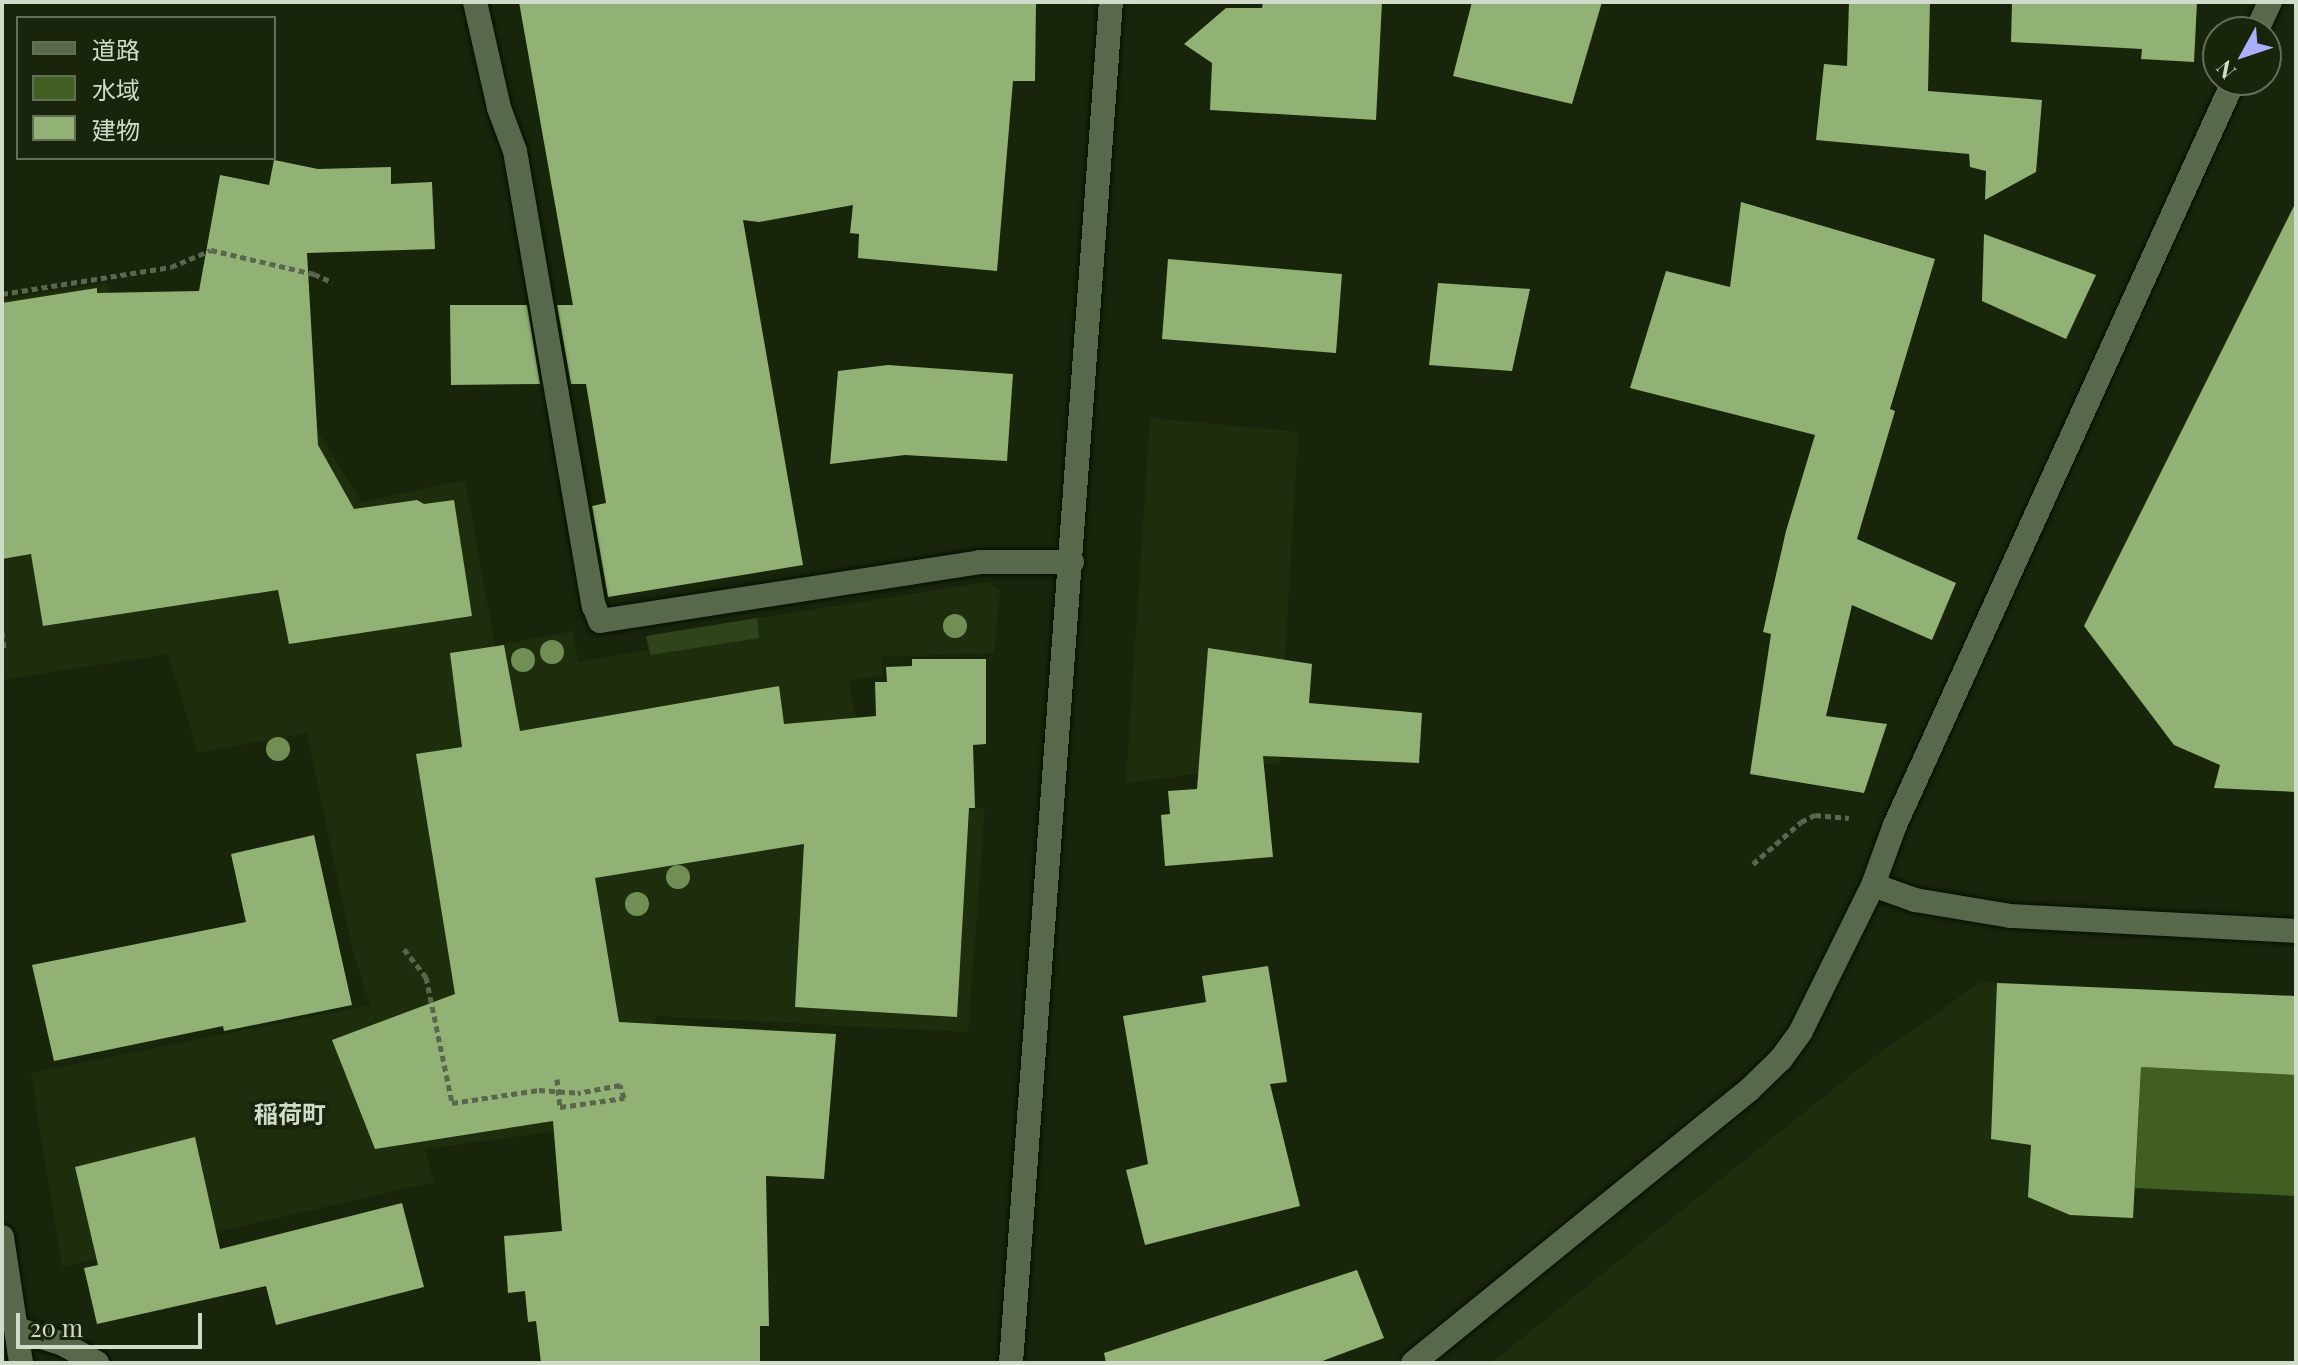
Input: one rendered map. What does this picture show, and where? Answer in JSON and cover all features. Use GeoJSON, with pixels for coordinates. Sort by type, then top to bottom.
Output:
{"type":"FeatureCollection","features":[{"type":"Feature","properties":{"kind":"street"},"geometry":{"type":"LineString","coordinates":[[475,2],[499,108],[515,151],[594,606],[600,621],[979,562],[1072,562]]}},
{"type":"Feature","properties":{"kind":"street"},"geometry":{"type":"LineString","coordinates":[[1011,1363],[1111,2]]}},
{"type":"Feature","properties":{"kind":"street"},"geometry":{"type":"LineString","coordinates":[[1413,1363],[1749,1090],[1781,1059],[1819,997],[1873,885],[1914,782],[2227,96]]}},
{"type":"Feature","properties":{"kind":"street"},"geometry":{"type":"LineString","coordinates":[[1873,885],[1915,900],[2011,916],[2296,931]]}},
{"type":"Feature","properties":{"kind":"street"},"geometry":{"type":"LineString","coordinates":[[2,1237],[21,1363]]}},
{"type":"Feature","properties":{"kind":"street"},"geometry":{"type":"LineString","coordinates":[[17,1329],[63,1344],[97,1363]]}},
{"type":"Feature","properties":{"kind":"path"},"geometry":{"type":"LineString","coordinates":[[2,294],[171,267],[211,250],[314,274],[332,282]]}},
{"type":"Feature","properties":{"kind":"path"},"geometry":{"type":"LineString","coordinates":[[2,632],[4,648]]}},
{"type":"Feature","properties":{"kind":"path"},"geometry":{"type":"LineString","coordinates":[[1753,864],[1801,822],[1815,815],[1854,819]]}},
{"type":"Feature","properties":{"kind":"path"},"geometry":{"type":"LineString","coordinates":[[404,949],[426,977],[452,1103],[539,1090],[578,1093],[620,1085],[624,1098],[560,1107],[557,1079]]}},
{"type":"Feature","properties":{"kind":"shaded area"},"geometry":{"type":"Polygon","coordinates":[[[107,283],[125,407],[297,397],[361,502],[465,480],[495,646],[573,631],[578,662],[648,650],[646,636],[988,582],[1000,590],[994,653],[881,657],[883,676],[848,680],[879,827],[985,807],[968,1032],[655,1016],[667,1116],[425,1149],[434,1182],[62,1267],[31,1073],[370,1005],[352,948],[307,733],[198,753],[168,654],[2,680],[2,300],[107,283]]]}},
{"type":"Feature","properties":{"kind":"shaded area"},"geometry":{"type":"Polygon","coordinates":[[[1150,418],[1298,432],[1279,763],[1126,783],[1150,418]]]}},
{"type":"Feature","properties":{"kind":"shaded area"},"geometry":{"type":"Polygon","coordinates":[[[757,618],[759,638],[651,655],[646,636],[757,618]]]}},
{"type":"Feature","properties":{"kind":"shaded area"},"geometry":{"type":"Polygon","coordinates":[[[1981,982],[2296,996],[2296,1363],[1491,1363],[1866,1063],[1981,982]]]}},
{"type":"Feature","properties":{"kind":"water"},"geometry":{"type":"Polygon","coordinates":[[[2141,1067],[2296,1075],[2296,1196],[2135,1188],[2141,1067]]]}},
{"type":"Feature","properties":{"kind":"building"},"geometry":{"type":"Polygon","coordinates":[[[519,2],[1036,2],[1035,81],[1013,81],[997,271],[858,258],[859,234],[850,233],[853,205],[759,222],[743,220],[803,565],[608,597],[592,506],[606,503],[586,384],[571,384],[557,305],[573,305],[519,2]]]}},
{"type":"Feature","properties":{"kind":"building"},"geometry":{"type":"Polygon","coordinates":[[[1263,2],[1382,2],[1376,120],[1210,110],[1212,63],[1184,44],[1226,8],[1262,8],[1263,2]]]}},
{"type":"Feature","properties":{"kind":"building"},"geometry":{"type":"Polygon","coordinates":[[[1472,2],[1602,2],[1572,104],[1453,76],[1472,2]]]}},
{"type":"Feature","properties":{"kind":"building"},"geometry":{"type":"Polygon","coordinates":[[[1849,2],[1930,2],[1928,91],[2042,100],[2036,172],[1985,200],[1986,171],[1970,167],[1969,154],[1816,140],[1824,64],[1847,66],[1849,2]]]}},
{"type":"Feature","properties":{"kind":"building"},"geometry":{"type":"Polygon","coordinates":[[[2012,2],[2197,2],[2194,62],[2141,59],[2142,49],[2011,42],[2012,2]]]}},
{"type":"Feature","properties":{"kind":"building"},"geometry":{"type":"Polygon","coordinates":[[[274,160],[318,169],[391,167],[391,184],[432,182],[435,249],[307,253],[318,445],[354,509],[417,500],[424,504],[454,500],[472,616],[289,644],[278,590],[43,626],[31,554],[2,559],[2,303],[97,288],[97,293],[199,291],[220,175],[269,185],[274,160]]]}},
{"type":"Feature","properties":{"kind":"building"},"geometry":{"type":"Polygon","coordinates":[[[1741,202],[1935,259],[1890,409],[1895,411],[1857,539],[1956,583],[1932,640],[1852,605],[1826,716],[1887,724],[1864,793],[1750,774],[1771,634],[1763,632],[1786,531],[1815,435],[1630,388],[1666,271],[1730,287],[1741,202]]]}},
{"type":"Feature","properties":{"kind":"building"},"geometry":{"type":"Polygon","coordinates":[[[2296,202],[2296,792],[2214,788],[2220,765],[2174,745],[2084,626],[2296,202]]]}},
{"type":"Feature","properties":{"kind":"building"},"geometry":{"type":"Polygon","coordinates":[[[1984,234],[2096,275],[2066,339],[1982,301],[1984,234]]]}},
{"type":"Feature","properties":{"kind":"building"},"geometry":{"type":"Polygon","coordinates":[[[1168,259],[1342,274],[1336,353],[1162,339],[1168,259]]]}},
{"type":"Feature","properties":{"kind":"building"},"geometry":{"type":"Polygon","coordinates":[[[1438,283],[1530,289],[1512,371],[1429,365],[1438,283]]]}},
{"type":"Feature","properties":{"kind":"building"},"geometry":{"type":"Polygon","coordinates":[[[450,305],[527,305],[540,384],[451,385],[450,305]]]}},
{"type":"Feature","properties":{"kind":"building"},"geometry":{"type":"Polygon","coordinates":[[[888,365],[1013,374],[1007,461],[905,455],[830,464],[838,371],[888,365]]]}},
{"type":"Feature","properties":{"kind":"building"},"geometry":{"type":"Polygon","coordinates":[[[504,645],[520,731],[779,686],[784,724],[876,716],[875,682],[887,682],[886,667],[912,666],[912,659],[986,659],[986,744],[973,745],[975,808],[969,808],[957,1017],[795,1007],[804,844],[595,878],[619,1022],[836,1034],[824,1179],[766,1176],[769,1326],[760,1326],[760,1363],[541,1363],[536,1321],[528,1322],[525,1291],[508,1293],[504,1236],[562,1231],[553,1121],[375,1149],[332,1040],[455,994],[416,754],[462,747],[450,653],[504,645]]]}},
{"type":"Feature","properties":{"kind":"building"},"geometry":{"type":"Polygon","coordinates":[[[1208,648],[1312,664],[1309,703],[1422,713],[1419,763],[1263,756],[1273,857],[1165,866],[1161,815],[1170,814],[1168,791],[1197,789],[1208,648]]]}},
{"type":"Feature","properties":{"kind":"building"},"geometry":{"type":"Polygon","coordinates":[[[314,835],[352,1005],[224,1031],[223,1026],[54,1061],[32,965],[246,922],[231,854],[314,835]]]}},
{"type":"Feature","properties":{"kind":"building"},"geometry":{"type":"Polygon","coordinates":[[[1268,966],[1287,1082],[1270,1084],[1300,1206],[1145,1245],[1126,1170],[1148,1164],[1123,1016],[1206,1002],[1202,976],[1268,966]]]}},
{"type":"Feature","properties":{"kind":"building"},"geometry":{"type":"Polygon","coordinates":[[[1997,983],[2296,996],[2296,1075],[2141,1067],[2133,1218],[2070,1215],[2028,1197],[2031,1145],[1991,1139],[1997,983]]]}},
{"type":"Feature","properties":{"kind":"building"},"geometry":{"type":"Polygon","coordinates":[[[195,1137],[220,1249],[402,1203],[424,1287],[276,1325],[266,1286],[97,1324],[84,1268],[98,1265],[75,1167],[195,1137]]]}},
{"type":"Feature","properties":{"kind":"building"},"geometry":{"type":"Polygon","coordinates":[[[1357,1270],[1384,1338],[1317,1363],[1106,1363],[1104,1353],[1357,1270]]]}},
{"type":"Feature","properties":{"kind":"district","name":"稲荷町"},"geometry":{"type":"Point","coordinates":[290,1114]}}]}
